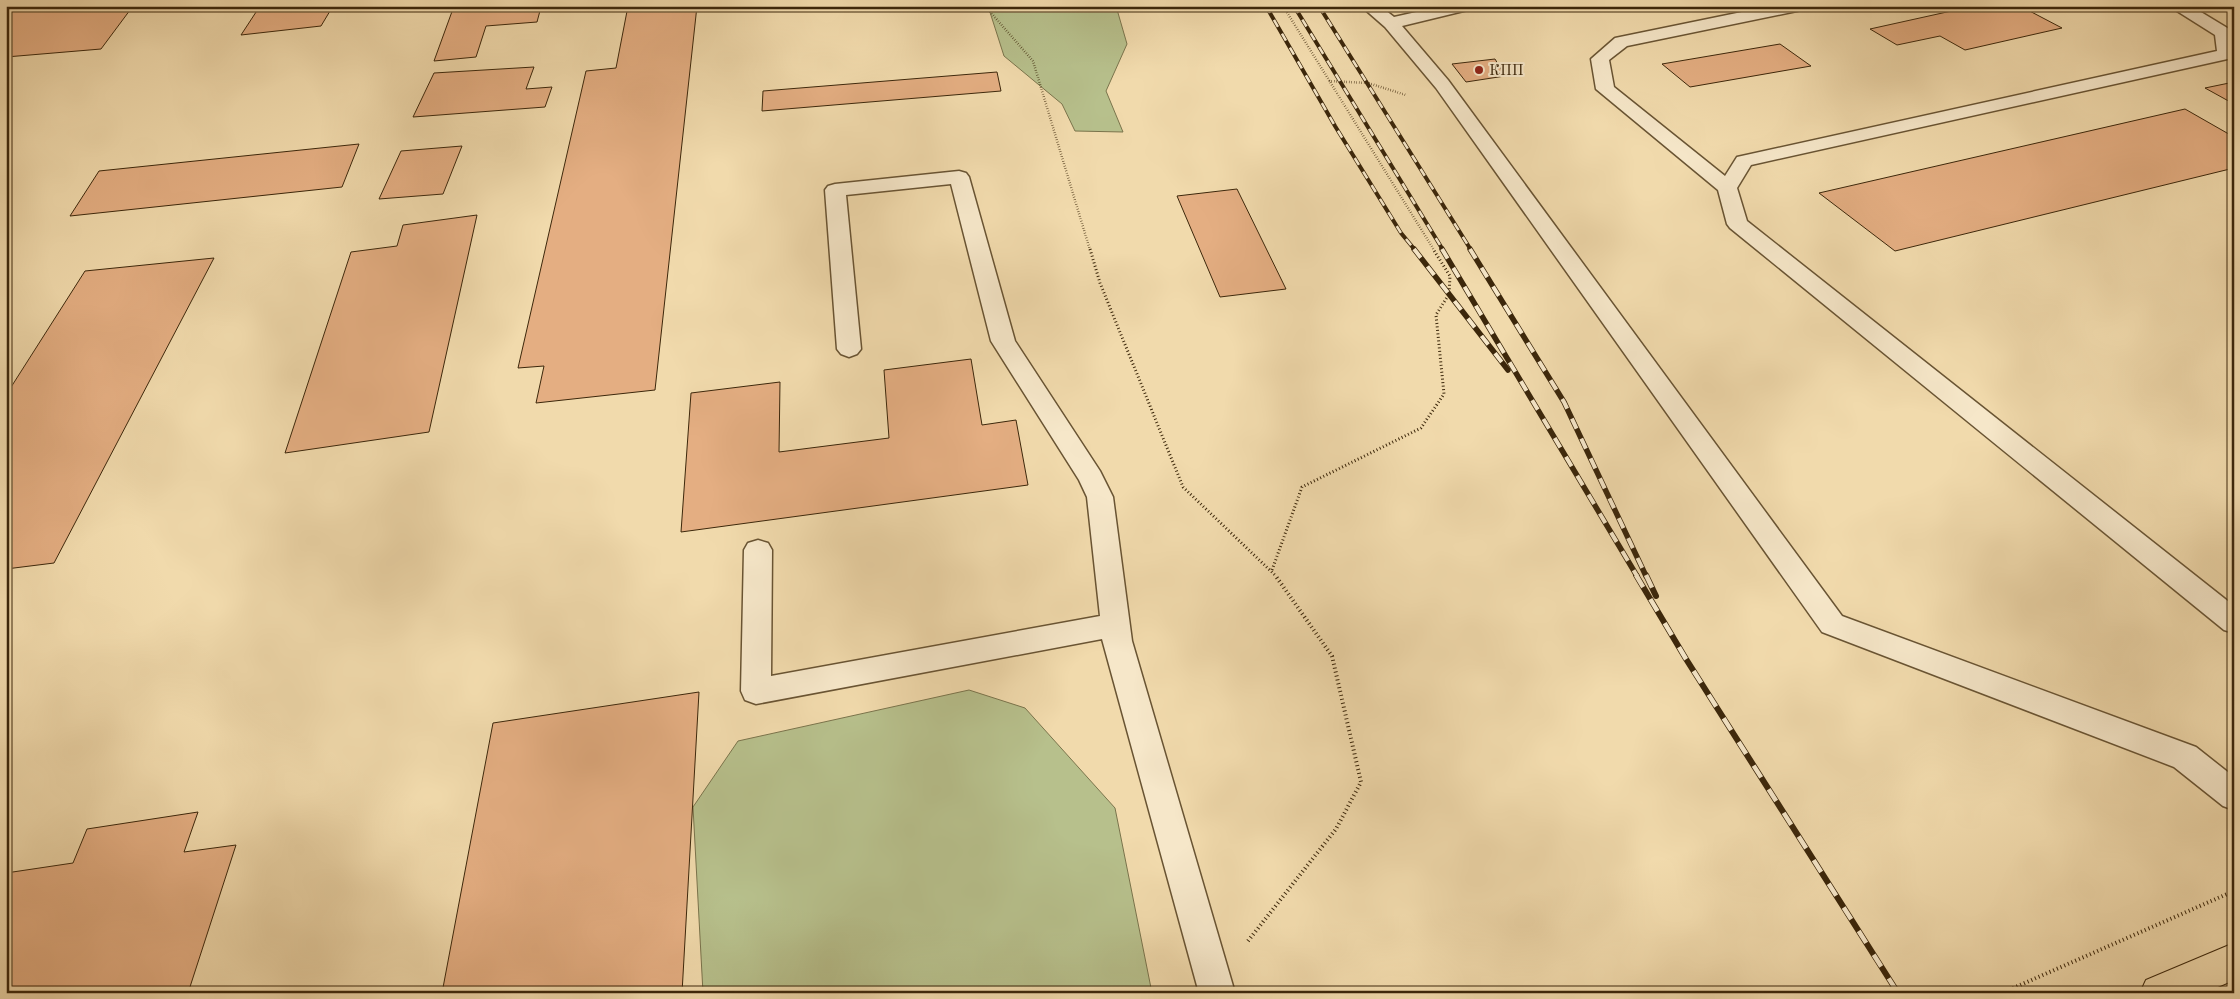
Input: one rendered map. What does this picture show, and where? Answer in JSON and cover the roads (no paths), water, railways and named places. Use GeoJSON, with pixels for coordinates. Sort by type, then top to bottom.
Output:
{"type":"FeatureCollection","features":[{"type":"Feature","properties":{"kind":"main road"},"geometry":{"type":"LineString","coordinates":[[2159,993],[2234,961]]}},
{"type":"Feature","properties":{"kind":"lane"},"geometry":{"type":"LineString","coordinates":[[1369,6],[1391,23],[1442,84],[1832,624],[2185,757],[2234,796]]}},
{"type":"Feature","properties":{"kind":"lane"},"geometry":{"type":"LineString","coordinates":[[1391,23],[1466,6]]}},
{"type":"Feature","properties":{"kind":"lane"},"geometry":{"type":"LineString","coordinates":[[1797,6],[1621,42],[1600,59],[1605,89],[1727,188],[1737,224],[2234,622]]}},
{"type":"Feature","properties":{"kind":"lane"},"geometry":{"type":"LineString","coordinates":[[1727,188],[1744,161],[2226,54],[2223,33],[2195,14],[2177,6]]}},
{"type":"Feature","properties":{"kind":"lane"},"geometry":{"type":"LineString","coordinates":[[849,349],[834,190],[959,177],[1003,341],[1091,478],[1100,497],[1114,625],[1119,650],[1215,989]]}},
{"type":"Feature","properties":{"kind":"lane"},"geometry":{"type":"LineString","coordinates":[[758,550],[756,691],[1114,625]]}},
{"type":"Feature","properties":{"kind":"railway"},"geometry":{"type":"LineString","coordinates":[[1266,6],[1335,126],[1401,233],[1415,250]]}},
{"type":"Feature","properties":{"kind":"railway"},"geometry":{"type":"LineString","coordinates":[[1294,6],[1443,250]]}},
{"type":"Feature","properties":{"kind":"railway"},"geometry":{"type":"LineString","coordinates":[[1319,6],[1471,250]]}},
{"type":"Feature","properties":{"kind":"railway"},"geometry":{"type":"LineString","coordinates":[[1414,249],[1508,370]]}},
{"type":"Feature","properties":{"kind":"railway"},"geometry":{"type":"LineString","coordinates":[[1442,249],[1637,576]]}},
{"type":"Feature","properties":{"kind":"railway"},"geometry":{"type":"LineString","coordinates":[[1470,249],[1564,402],[1646,576]]}},
{"type":"Feature","properties":{"kind":"railway"},"geometry":{"type":"LineString","coordinates":[[1636,575],[1686,659],[1898,993]]}},
{"type":"Feature","properties":{"kind":"railway"},"geometry":{"type":"LineString","coordinates":[[1646,575],[1656,596]]}},
{"type":"Feature","properties":{"kind":"place","name":"КПП"},"geometry":{"type":"Point","coordinates":[1479,70]}}]}
